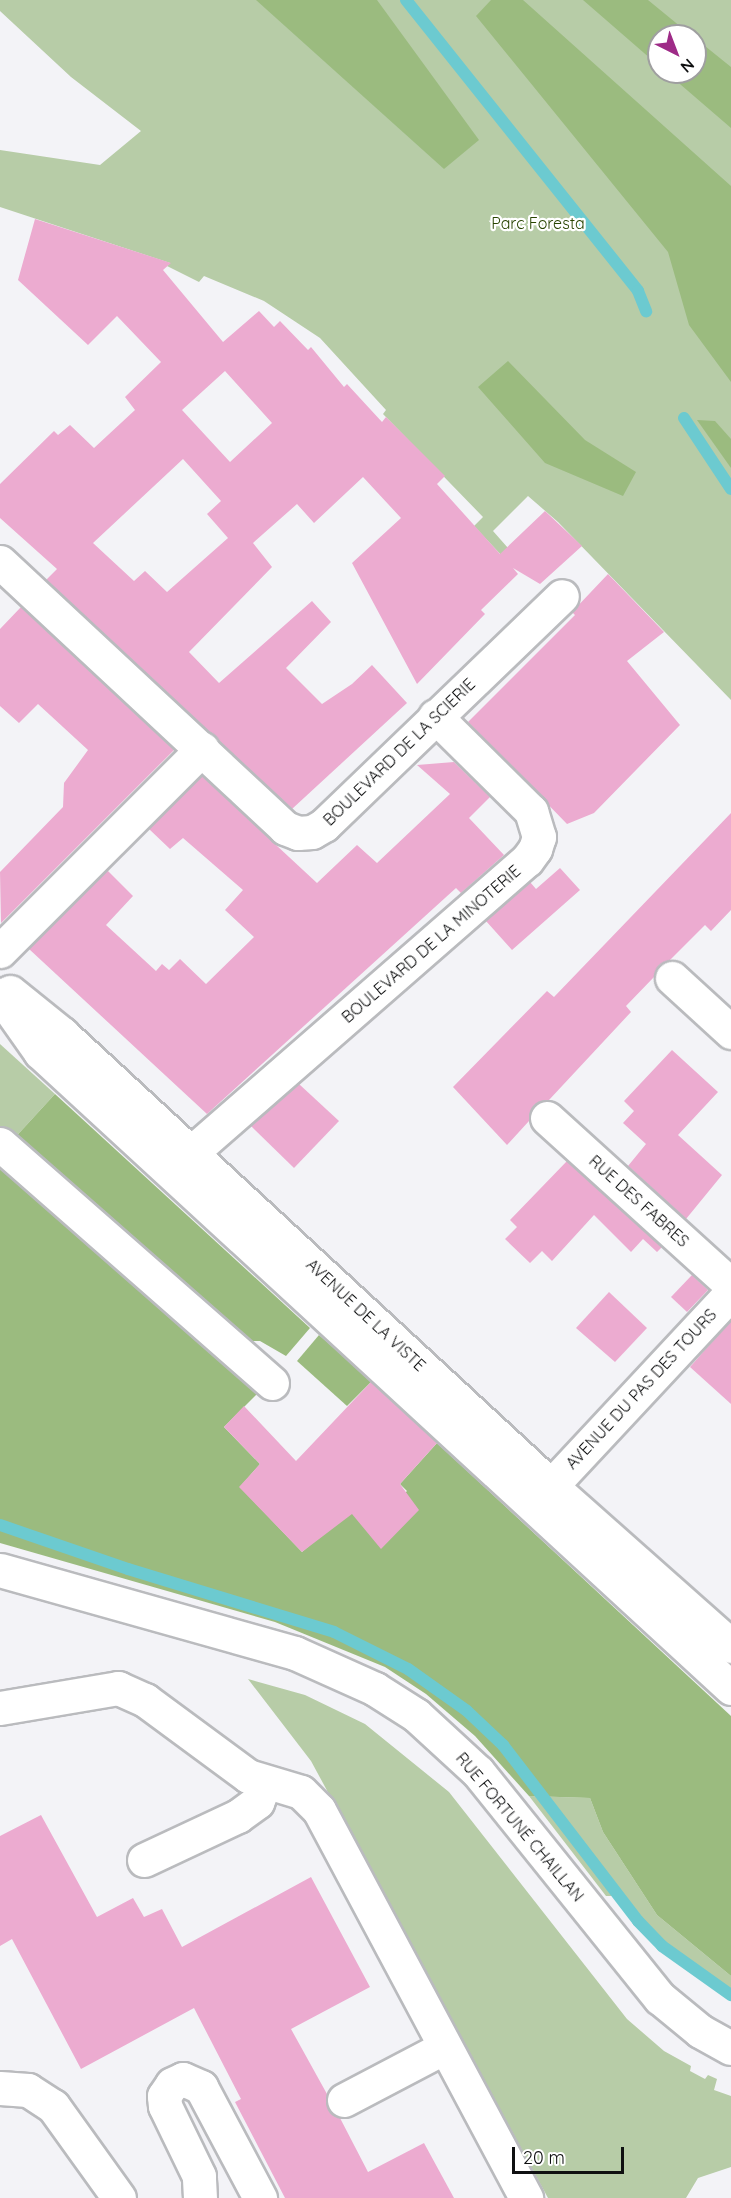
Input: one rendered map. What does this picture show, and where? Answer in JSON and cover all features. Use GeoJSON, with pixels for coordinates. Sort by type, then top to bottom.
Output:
{"type":"FeatureCollection","features":[{"type":"Feature","properties":{"kind":"street","name":"BOULEVARD DE LA SCIERIE"},"geometry":{"type":"LineString","coordinates":[[0,562],[285,828],[312,832],[562,596]]}},
{"type":"Feature","properties":{"kind":"street","name":"BOULEVARD DE LA MINOTERIE"},"geometry":{"type":"LineString","coordinates":[[192,1152],[527,860],[536,849],[539,837],[531,812],[435,716]]}},
{"type":"Feature","properties":{"kind":"street"},"geometry":{"type":"LineString","coordinates":[[0,951],[202,749]]}},
{"type":"Feature","properties":{"kind":"street"},"geometry":{"type":"LineString","coordinates":[[672,978],[731,1032]]}},
{"type":"Feature","properties":{"kind":"street","name":"AVENUE DE LA VISTE"},"geometry":{"type":"LineString","coordinates":[[0,984],[62,1034],[551,1486],[731,1646]]}},
{"type":"Feature","properties":{"kind":"street"},"geometry":{"type":"LineString","coordinates":[[0,995],[40,1052],[731,1688]]}},
{"type":"Feature","properties":{"kind":"street","name":"RUE DES FABRES"},"geometry":{"type":"LineString","coordinates":[[547,1118],[731,1285]]}},
{"type":"Feature","properties":{"kind":"street"},"geometry":{"type":"LineString","coordinates":[[0,1144],[272,1383]]}},
{"type":"Feature","properties":{"kind":"street","name":"AVENUE DU PAS DES TOURS"},"geometry":{"type":"LineString","coordinates":[[551,1486],[731,1293]]}},
{"type":"Feature","properties":{"kind":"street","name":"RUE FORTUNÉ CHAILLAN"},"geometry":{"type":"LineString","coordinates":[[0,1570],[295,1653],[375,1689],[416,1715],[478,1772],[660,1998],[700,2031],[731,2048]]}},
{"type":"Feature","properties":{"kind":"street"},"geometry":{"type":"LineString","coordinates":[[0,1708],[118,1688],[145,1700],[248,1776],[265,1783],[301,1791],[319,1810],[526,2198]]}},
{"type":"Feature","properties":{"kind":"street"},"geometry":{"type":"LineString","coordinates":[[144,1860],[241,1814],[257,1802],[265,1783]]}},
{"type":"Feature","properties":{"kind":"street"},"geometry":{"type":"LineString","coordinates":[[345,2100],[445,2047]]}},
{"type":"Feature","properties":{"kind":"street"},"geometry":{"type":"LineString","coordinates":[[200,2198],[199,2176],[165,2106],[164,2096],[172,2084],[183,2079],[201,2087],[260,2198]]}},
{"type":"Feature","properties":{"kind":"street"},"geometry":{"type":"LineString","coordinates":[[0,2088],[28,2090],[43,2096],[119,2198]]}},
{"type":"Feature","properties":{"kind":"green space","name":"Parc Foresta"},"geometry":{"type":"Polygon","coordinates":[[[0,0],[731,0],[731,700],[558,522],[528,496],[493,531],[517,558],[503,557],[474,526],[483,517],[383,414],[386,410],[320,338],[264,301],[204,276],[199,282],[167,266],[170,263],[0,207],[0,150],[100,165],[141,131],[71,77],[0,11],[0,0]]]}},
{"type":"Feature","properties":{"kind":"green space"},"geometry":{"type":"Polygon","coordinates":[[[256,0],[377,0],[479,140],[444,169],[256,0]]]}},
{"type":"Feature","properties":{"kind":"green space"},"geometry":{"type":"Polygon","coordinates":[[[491,0],[523,0],[731,186],[731,382],[689,325],[668,252],[476,16],[491,0]]]}},
{"type":"Feature","properties":{"kind":"green space"},"geometry":{"type":"Polygon","coordinates":[[[583,0],[648,0],[677,24],[647,24],[647,56],[583,0]]]}},
{"type":"Feature","properties":{"kind":"green space"},"geometry":{"type":"Polygon","coordinates":[[[707,48],[731,67],[731,128],[680,84],[707,84],[707,48]]]}},
{"type":"Feature","properties":{"kind":"green space"},"geometry":{"type":"Polygon","coordinates":[[[508,361],[585,440],[636,472],[623,496],[545,463],[478,387],[508,361]]]}},
{"type":"Feature","properties":{"kind":"green space"},"geometry":{"type":"Polygon","coordinates":[[[697,420],[715,421],[731,439],[731,468],[697,420]]]}},
{"type":"Feature","properties":{"kind":"green space"},"geometry":{"type":"Polygon","coordinates":[[[0,1044],[55,1094],[10,1143],[0,1134],[0,1044]]]}},
{"type":"Feature","properties":{"kind":"green space"},"geometry":{"type":"Polygon","coordinates":[[[55,1094],[310,1328],[286,1356],[260,1341],[241,1341],[10,1143],[55,1094]]]}},
{"type":"Feature","properties":{"kind":"green space"},"geometry":{"type":"Polygon","coordinates":[[[0,1158],[262,1389],[224,1427],[260,1464],[240,1487],[302,1552],[350,1511],[401,1497],[407,1491],[400,1484],[437,1443],[731,1716],[731,1976],[657,1915],[603,1832],[590,1798],[529,1796],[475,1736],[426,1694],[385,1667],[275,1622],[0,1543],[0,1158]]]}},
{"type":"Feature","properties":{"kind":"green space"},"geometry":{"type":"Polygon","coordinates":[[[319,1335],[372,1381],[347,1406],[297,1361],[319,1335]]]}},
{"type":"Feature","properties":{"kind":"green space"},"geometry":{"type":"Polygon","coordinates":[[[248,1679],[305,1695],[365,1724],[449,1792],[627,2019],[664,2051],[691,2066],[690,2071],[705,2079],[708,2075],[717,2079],[714,2090],[731,2096],[731,2167],[698,2178],[686,2198],[548,2198],[311,1761],[248,1679]]]}},
{"type":"Feature","properties":{"kind":"green space"},"geometry":{"type":"Polygon","coordinates":[[[529,1796],[590,1798],[603,1832],[657,1915],[731,1976],[731,1992],[666,1947],[622,1896],[606,1896],[529,1796]]]}},
{"type":"Feature","properties":{"kind":"building"},"geometry":{"type":"Polygon","coordinates":[[[35,219],[171,263],[163,270],[223,342],[259,311],[274,327],[280,321],[308,350],[311,347],[344,387],[347,384],[382,422],[386,417],[445,476],[437,484],[500,554],[545,511],[582,546],[540,584],[513,568],[518,574],[481,610],[485,614],[417,684],[352,563],[401,518],[363,477],[314,523],[297,504],[253,543],[272,567],[189,652],[219,683],[312,601],[331,622],[286,668],[322,704],[352,684],[372,665],[407,703],[292,809],[46,580],[57,569],[0,518],[0,484],[54,431],[58,435],[70,425],[94,448],[135,410],[125,397],[161,362],[117,316],[88,345],[18,280],[35,219]],[[225,371],[182,410],[230,462],[272,423],[225,371]],[[183,459],[93,543],[134,581],[145,571],[167,592],[228,538],[207,514],[221,501],[183,459]]]}},
{"type":"Feature","properties":{"kind":"building"},"geometry":{"type":"Polygon","coordinates":[[[608,574],[664,632],[627,661],[680,725],[594,813],[567,824],[468,722],[575,615],[572,612],[608,574]]]}},
{"type":"Feature","properties":{"kind":"building"},"geometry":{"type":"Polygon","coordinates":[[[21,607],[174,750],[1,923],[0,872],[63,807],[64,783],[88,750],[38,704],[19,723],[0,706],[0,629],[21,607]]]}},
{"type":"Feature","properties":{"kind":"building"},"geometry":{"type":"Polygon","coordinates":[[[454,762],[490,797],[469,818],[504,855],[461,893],[456,888],[207,1114],[29,949],[107,870],[133,896],[106,925],[156,971],[162,964],[169,970],[180,959],[206,984],[254,937],[225,910],[243,890],[183,838],[170,849],[149,829],[202,776],[317,883],[357,845],[377,863],[450,794],[417,765],[454,762]]]}},
{"type":"Feature","properties":{"kind":"building"},"geometry":{"type":"Polygon","coordinates":[[[731,813],[731,910],[711,931],[705,925],[670,960],[659,965],[654,977],[626,1006],[631,1012],[549,1100],[534,1105],[529,1121],[507,1145],[453,1087],[547,991],[554,997],[731,813]]]}},
{"type":"Feature","properties":{"kind":"building"},"geometry":{"type":"Polygon","coordinates":[[[560,868],[580,890],[512,950],[486,921],[530,882],[536,889],[560,868]]]}},
{"type":"Feature","properties":{"kind":"building"},"geometry":{"type":"Polygon","coordinates":[[[672,1050],[718,1092],[678,1135],[722,1175],[686,1219],[628,1166],[646,1144],[623,1123],[634,1111],[624,1101],[672,1050]]]}},
{"type":"Feature","properties":{"kind":"building"},"geometry":{"type":"Polygon","coordinates":[[[299,1084],[339,1121],[294,1168],[251,1126],[299,1084]]]}},
{"type":"Feature","properties":{"kind":"building"},"geometry":{"type":"Polygon","coordinates":[[[567,1161],[662,1247],[657,1252],[643,1239],[631,1252],[594,1215],[552,1261],[542,1251],[530,1263],[505,1239],[517,1227],[510,1220],[567,1161]]]}},
{"type":"Feature","properties":{"kind":"building"},"geometry":{"type":"Polygon","coordinates":[[[692,1275],[708,1290],[687,1312],[671,1297],[692,1275]]]}},
{"type":"Feature","properties":{"kind":"building"},"geometry":{"type":"Polygon","coordinates":[[[609,1292],[647,1328],[615,1362],[576,1328],[609,1292]]]}},
{"type":"Feature","properties":{"kind":"building"},"geometry":{"type":"Polygon","coordinates":[[[731,1320],[731,1404],[690,1367],[731,1320]]]}},
{"type":"Feature","properties":{"kind":"building"},"geometry":{"type":"Polygon","coordinates":[[[371,1382],[437,1443],[400,1484],[419,1510],[381,1549],[352,1514],[302,1552],[239,1487],[260,1464],[224,1427],[244,1406],[296,1461],[371,1382]]]}},
{"type":"Feature","properties":{"kind":"building"},"geometry":{"type":"Polygon","coordinates":[[[41,1815],[97,1917],[133,1898],[144,1917],[162,1909],[182,1947],[311,1877],[370,1987],[291,2029],[327,2094],[328,2109],[340,2118],[368,2172],[424,2143],[454,2198],[285,2198],[235,2102],[241,2099],[194,2008],[81,2069],[12,1939],[0,1946],[0,1836],[41,1815]]]}},
{"type":"Feature","properties":{"kind":"waterway"},"geometry":{"type":"LineString","coordinates":[[406,0],[638,291],[646,311]]}},
{"type":"Feature","properties":{"kind":"waterway"},"geometry":{"type":"LineString","coordinates":[[684,418],[731,489]]}},
{"type":"Feature","properties":{"kind":"waterway"},"geometry":{"type":"LineString","coordinates":[[0,1525],[128,1569],[334,1632],[408,1669],[467,1711],[503,1745],[638,1921],[662,1946],[731,1995]]}}]}
